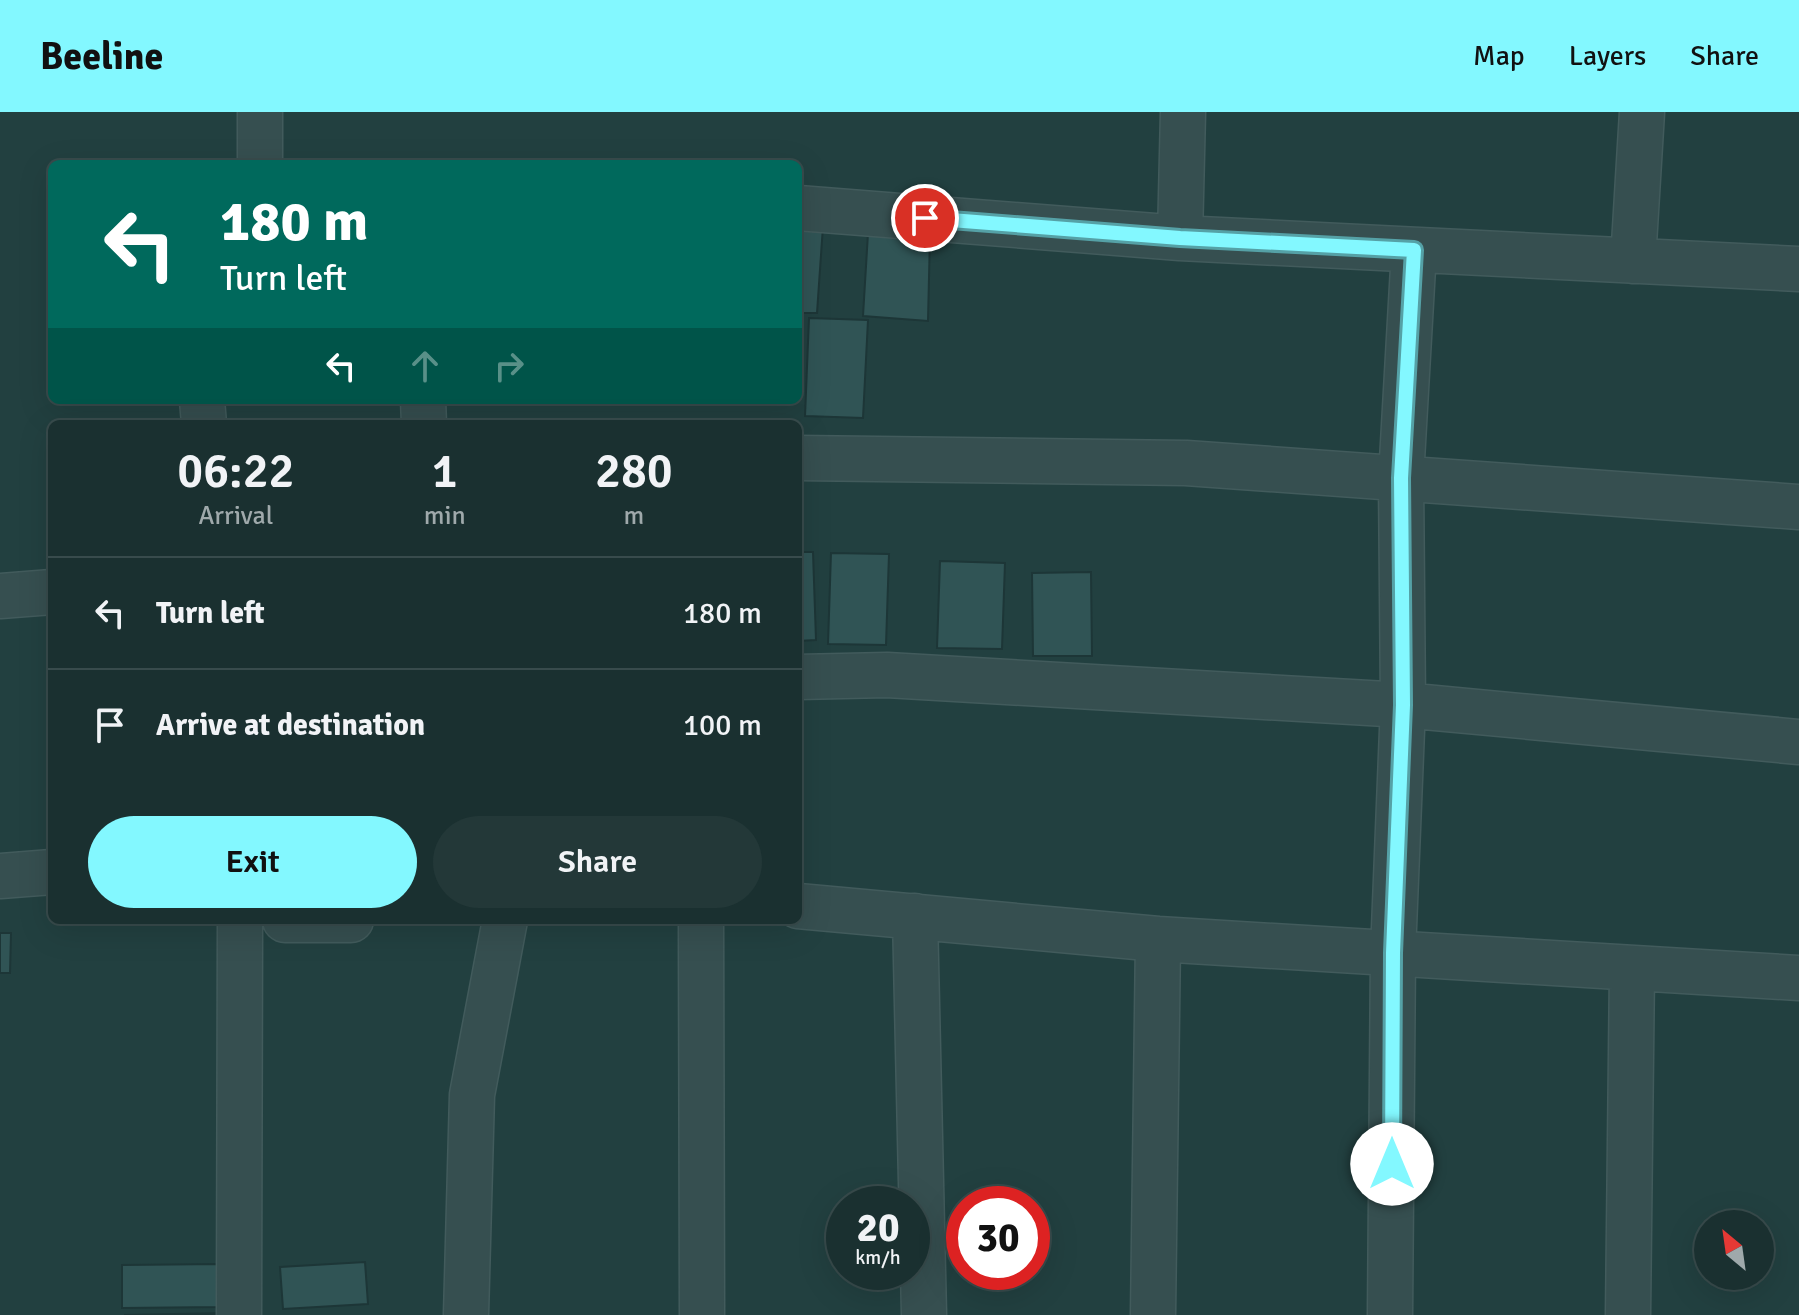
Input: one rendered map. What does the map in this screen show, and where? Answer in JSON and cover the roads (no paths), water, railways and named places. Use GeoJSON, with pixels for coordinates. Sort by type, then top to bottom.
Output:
{"type":"FeatureCollection","features":[{"type":"Feature","properties":{"kind":"street"},"geometry":{"type":"LineString","coordinates":[[260,112],[260,160]]}},
{"type":"Feature","properties":{"kind":"street"},"geometry":{"type":"LineString","coordinates":[[1180,238],[1183,112]]}},
{"type":"Feature","properties":{"kind":"street"},"geometry":{"type":"LineString","coordinates":[[1633,261],[1642,112]]}},
{"type":"Feature","properties":{"kind":"street"},"geometry":{"type":"LineString","coordinates":[[802,208],[1180,238],[1799,269]]}},
{"type":"Feature","properties":{"kind":"street"},"geometry":{"type":"LineString","coordinates":[[1390,1315],[1393,953],[1403,705],[1401,478],[1414,250]]}},
{"type":"Feature","properties":{"kind":"street"},"geometry":{"type":"LineString","coordinates":[[802,458],[1186,463],[1799,507]]}},
{"type":"Feature","properties":{"kind":"street"},"geometry":{"type":"LineString","coordinates":[[0,596],[48,592]]}},
{"type":"Feature","properties":{"kind":"street"},"geometry":{"type":"LineString","coordinates":[[802,677],[887,675],[1403,705],[1799,742]]}},
{"type":"Feature","properties":{"kind":"street"},"geometry":{"type":"LineString","coordinates":[[0,876],[48,872]]}},
{"type":"Feature","properties":{"kind":"street"},"geometry":{"type":"LineString","coordinates":[[802,906],[1158,939],[1799,978]]}},
{"type":"Feature","properties":{"kind":"street"},"geometry":{"type":"LineString","coordinates":[[915,916],[924,1315]]}},
{"type":"Feature","properties":{"kind":"street"},"geometry":{"type":"LineString","coordinates":[[239,1315],[240,924]]}},
{"type":"Feature","properties":{"kind":"street"},"geometry":{"type":"LineString","coordinates":[[466,1315],[472,1095],[504,924]]}},
{"type":"Feature","properties":{"kind":"street"},"geometry":{"type":"LineString","coordinates":[[701,924],[702,1315]]}},
{"type":"Feature","properties":{"kind":"street"},"geometry":{"type":"LineString","coordinates":[[1153,1315],[1158,939]]}},
{"type":"Feature","properties":{"kind":"street"},"geometry":{"type":"LineString","coordinates":[[1628,1315],[1632,968]]}}]}
